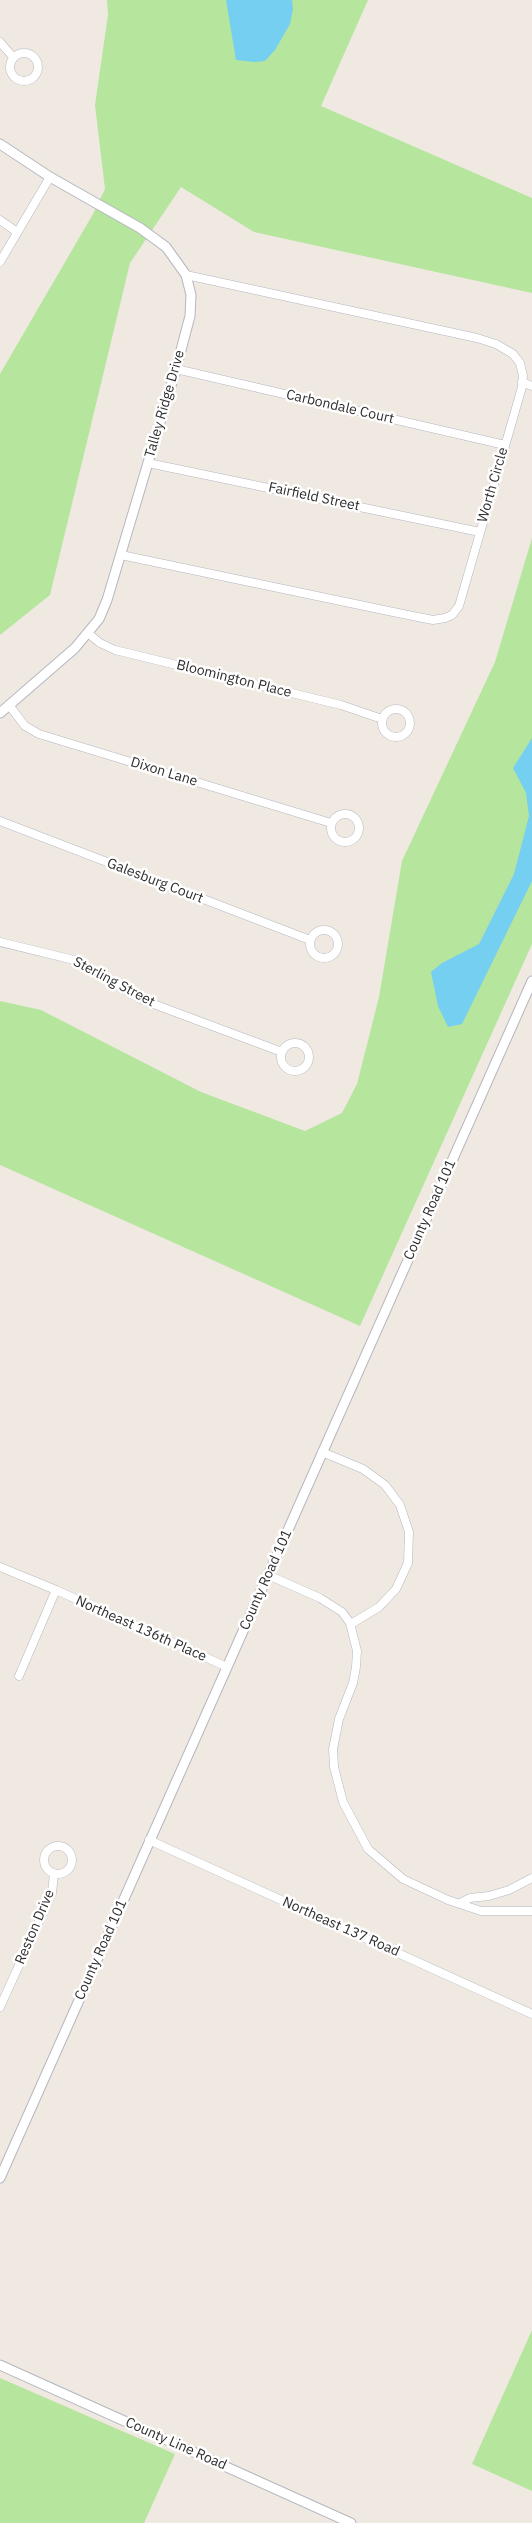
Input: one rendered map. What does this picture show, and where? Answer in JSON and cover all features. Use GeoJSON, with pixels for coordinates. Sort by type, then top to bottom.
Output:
{"type":"FeatureCollection","features":[{"type":"Feature","properties":{"kind":"street"},"geometry":{"type":"LineString","coordinates":[[0,42],[13,57]]}},
{"type":"Feature","properties":{"kind":"street","name":"Talley Ridge Drive"},"geometry":{"type":"LineString","coordinates":[[0,144],[50,177],[140,228],[166,247],[186,275],[191,295],[190,316],[176,369],[121,555],[99,620],[89,634],[0,713]]}},
{"type":"Feature","properties":{"kind":"street"},"geometry":{"type":"LineString","coordinates":[[0,262],[50,177]]}},
{"type":"Feature","properties":{"kind":"street"},"geometry":{"type":"LineString","coordinates":[[0,220],[17,232]]}},
{"type":"Feature","properties":{"kind":"street","name":"Worth Circle"},"geometry":{"type":"LineString","coordinates":[[121,555],[434,620],[452,615],[459,606],[522,382],[520,363],[513,354],[496,344],[477,338],[186,275]]}},
{"type":"Feature","properties":{"kind":"street","name":"Carbondale Court"},"geometry":{"type":"LineString","coordinates":[[176,369],[505,445]]}},
{"type":"Feature","properties":{"kind":"street"},"geometry":{"type":"LineString","coordinates":[[522,382],[532,386]]}},
{"type":"Feature","properties":{"kind":"street","name":"Fairfield Street"},"geometry":{"type":"LineString","coordinates":[[148,463],[480,532]]}},
{"type":"Feature","properties":{"kind":"street","name":"Bloomington Place"},"geometry":{"type":"LineString","coordinates":[[89,634],[100,643],[115,650],[341,705],[382,719]]}},
{"type":"Feature","properties":{"kind":"street","name":"Dixon Lane"},"geometry":{"type":"LineString","coordinates":[[9,705],[25,726],[39,734],[331,823]]}},
{"type":"Feature","properties":{"kind":"street","name":"Galesburg Court"},"geometry":{"type":"LineString","coordinates":[[0,821],[310,940]]}},
{"type":"Feature","properties":{"kind":"street","name":"Sterling Street"},"geometry":{"type":"LineString","coordinates":[[0,942],[78,961],[140,999],[282,1052]]}},
{"type":"Feature","properties":{"kind":"street","name":"County Road 101"},"geometry":{"type":"LineString","coordinates":[[0,2178],[532,981]]}},
{"type":"Feature","properties":{"kind":"street"},"geometry":{"type":"LineString","coordinates":[[322,1452],[363,1470],[385,1485],[400,1505],[408,1532],[408,1563],[396,1589],[379,1607],[351,1624]]}},
{"type":"Feature","properties":{"kind":"street","name":"Northeast 136th Place"},"geometry":{"type":"LineString","coordinates":[[0,1567],[56,1590],[226,1667]]}},
{"type":"Feature","properties":{"kind":"street"},"geometry":{"type":"LineString","coordinates":[[268,1575],[320,1598],[342,1612],[351,1624],[357,1651],[356,1667],[353,1683],[339,1719],[333,1749],[334,1766],[343,1802],[368,1850],[403,1879],[448,1900],[481,1911],[532,1911]]}},
{"type":"Feature","properties":{"kind":"street"},"geometry":{"type":"LineString","coordinates":[[19,1676],[56,1590]]}},
{"type":"Feature","properties":{"kind":"street","name":"Northeast 137 Road"},"geometry":{"type":"LineString","coordinates":[[149,1840],[532,2014]]}},
{"type":"Feature","properties":{"kind":"street","name":"Reston Drive"},"geometry":{"type":"LineString","coordinates":[[0,2007],[52,1893],[54,1874]]}},
{"type":"Feature","properties":{"kind":"street"},"geometry":{"type":"LineString","coordinates":[[460,1903],[470,1898],[489,1896],[509,1890],[532,1878]]}},
{"type":"Feature","properties":{"kind":"street","name":"County Line Road"},"geometry":{"type":"LineString","coordinates":[[0,2366],[351,2523]]}},
{"type":"Feature","properties":{"kind":"green space"},"geometry":{"type":"Polygon","coordinates":[[[107,0],[368,0],[321,106],[532,198],[532,293],[254,232],[181,187],[130,263],[50,595],[0,635],[0,374],[93,214],[105,189],[95,105],[108,15],[107,0]]]}},
{"type":"Feature","properties":{"kind":"green space"},"geometry":{"type":"Polygon","coordinates":[[[532,538],[532,944],[360,1326],[0,1165],[0,1001],[41,1010],[201,1092],[305,1131],[342,1113],[357,1084],[379,997],[402,861],[495,662],[532,538]]]}},
{"type":"Feature","properties":{"kind":"green space"},"geometry":{"type":"Polygon","coordinates":[[[532,2330],[532,2491],[472,2464],[532,2330]]]}},
{"type":"Feature","properties":{"kind":"green space"},"geometry":{"type":"Polygon","coordinates":[[[0,2378],[175,2454],[144,2523],[0,2523],[0,2378]]]}},
{"type":"Feature","properties":{"kind":"water"},"geometry":{"type":"Polygon","coordinates":[[[226,0],[292,0],[293,9],[290,24],[275,50],[265,61],[236,60],[226,0]]]}},
{"type":"Feature","properties":{"kind":"water"},"geometry":{"type":"Polygon","coordinates":[[[532,738],[532,881],[462,1024],[448,1027],[438,1006],[431,972],[442,963],[479,944],[514,874],[529,816],[526,793],[513,768],[532,738]]]}}]}
